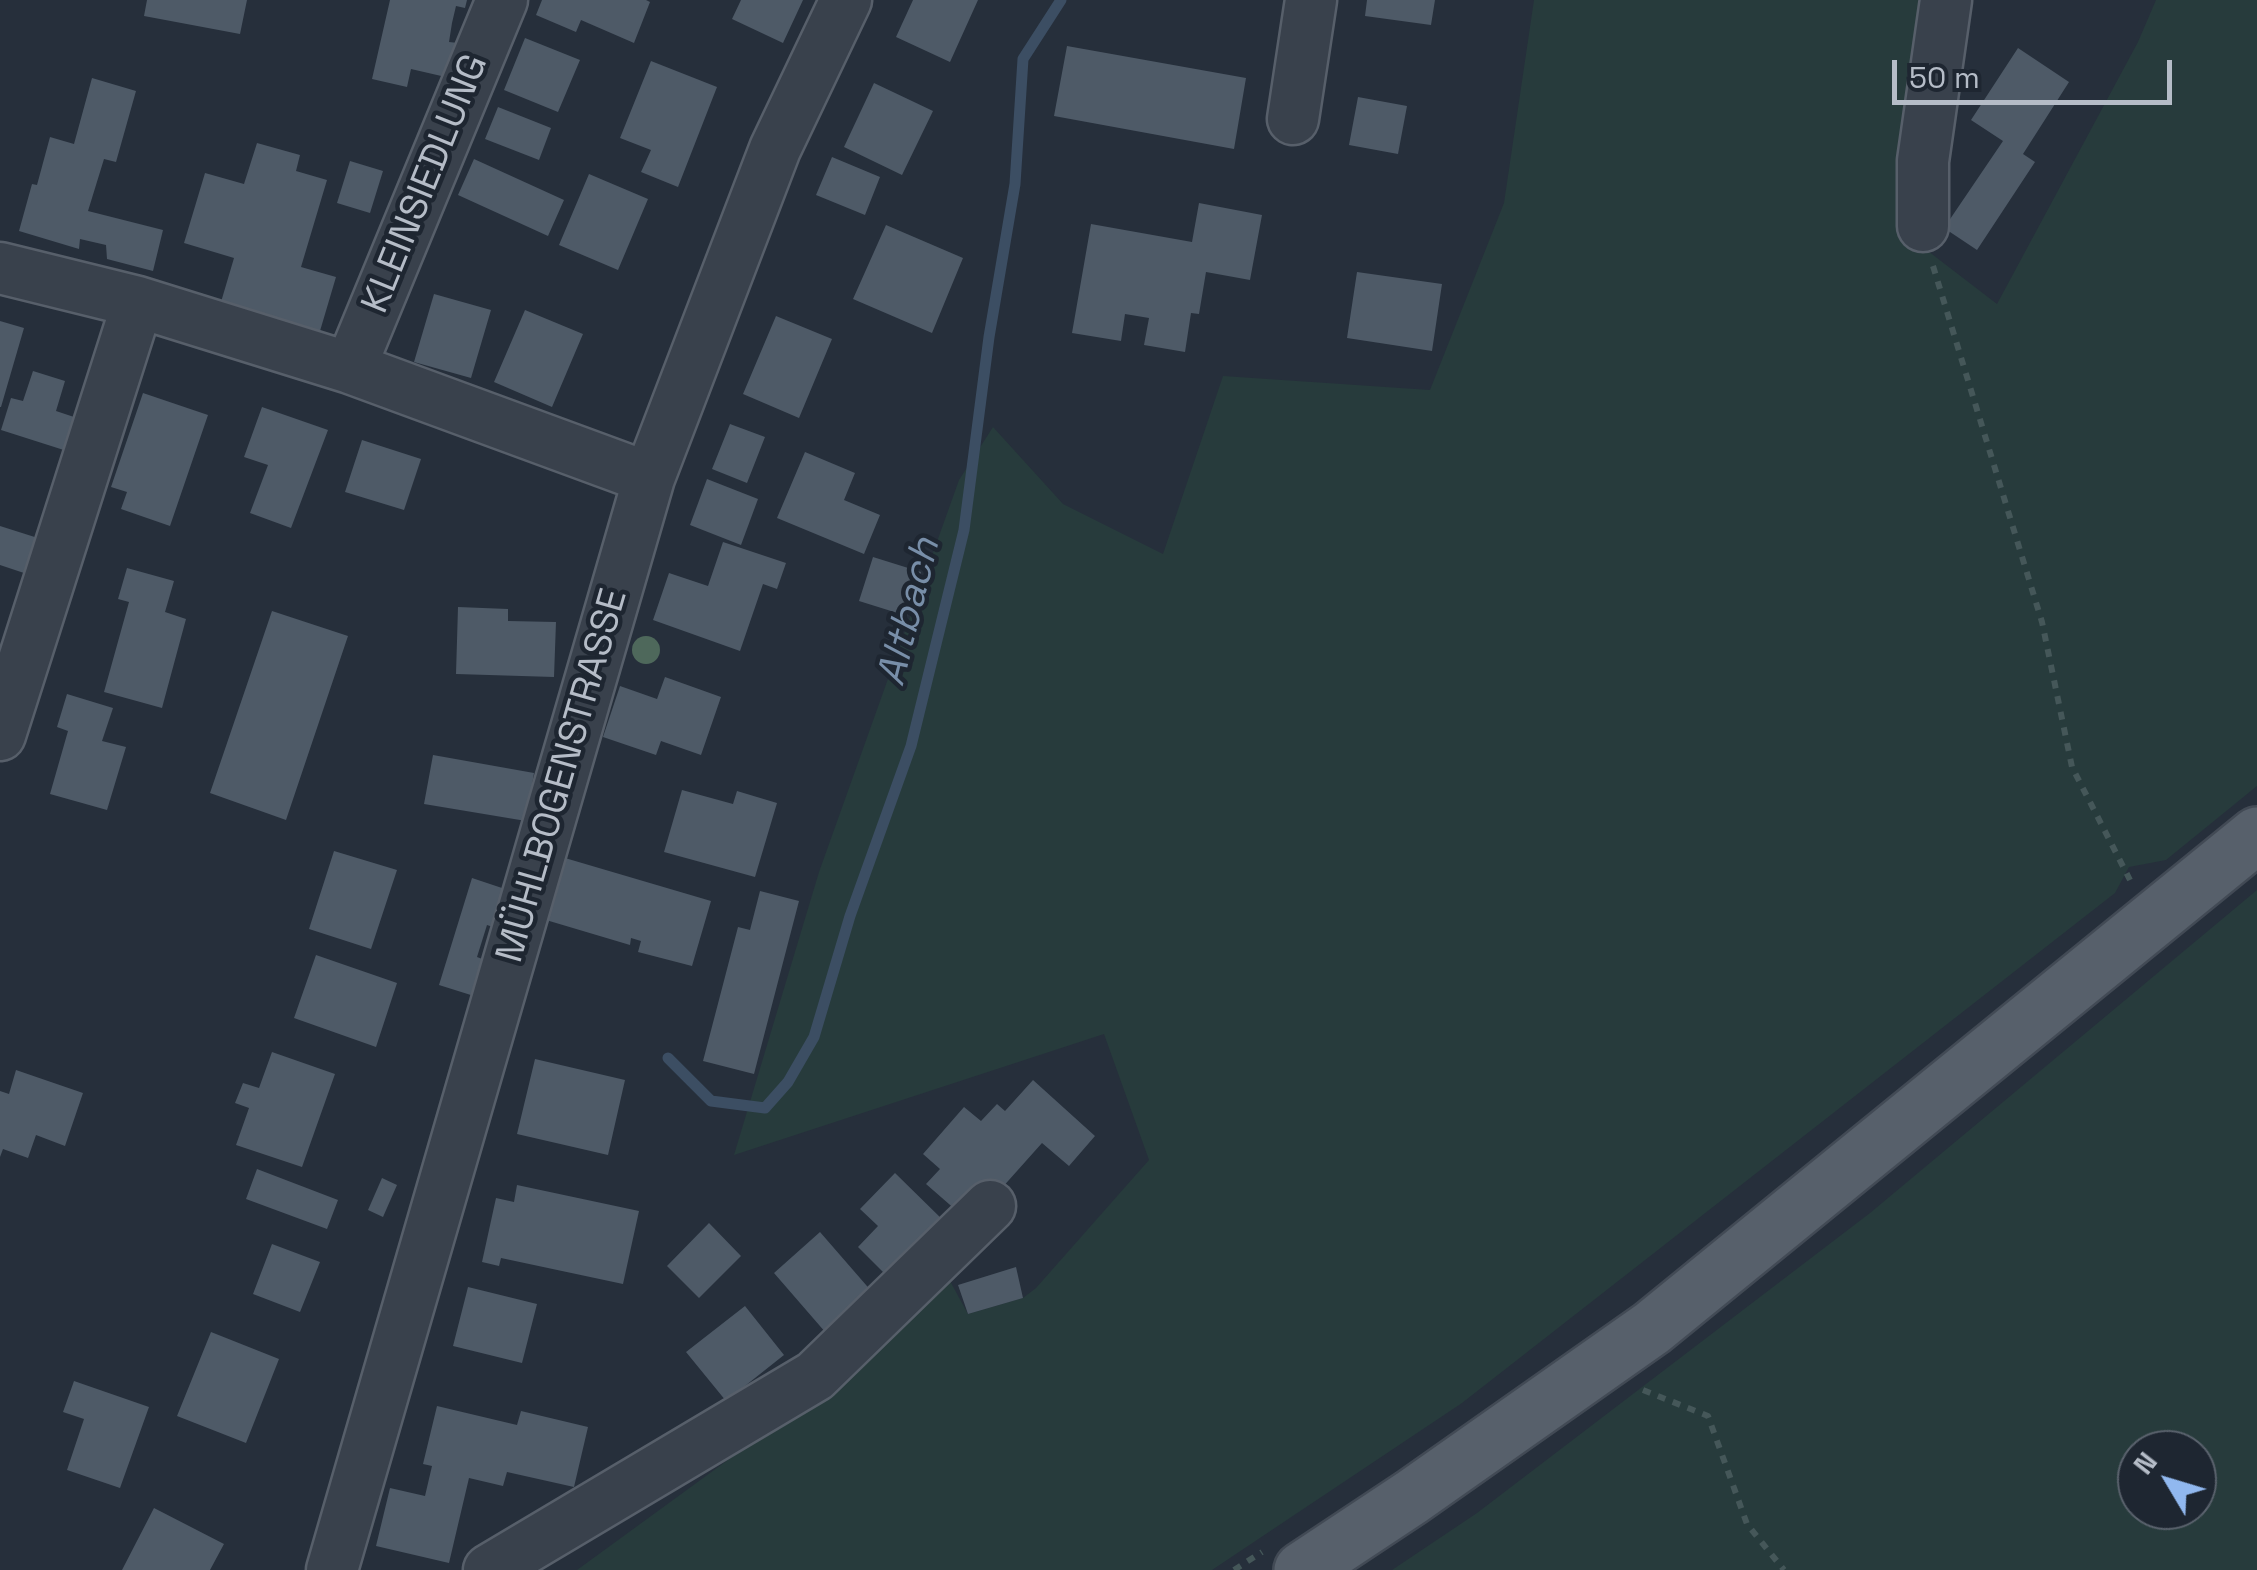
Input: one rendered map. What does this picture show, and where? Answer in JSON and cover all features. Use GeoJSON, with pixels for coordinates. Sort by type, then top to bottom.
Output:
{"type":"FeatureCollection","features":[{"type":"Feature","properties":{"kind":"main road"},"geometry":{"type":"LineString","coordinates":[[1302,1570],[1652,1328],[2257,835]]}},
{"type":"Feature","properties":{"kind":"street","name":"KLEINSIEDLUNG"},"geometry":{"type":"LineString","coordinates":[[350,368],[502,0]]}},
{"type":"Feature","properties":{"kind":"street","name":"MÜHLBOGENSTRASSE"},"geometry":{"type":"LineString","coordinates":[[332,1570],[649,478],[775,149],[846,0]]}},
{"type":"Feature","properties":{"kind":"street"},"geometry":{"type":"LineString","coordinates":[[1293,120],[1311,0]]}},
{"type":"Feature","properties":{"kind":"street"},"geometry":{"type":"LineString","coordinates":[[1924,226],[1922,161],[1946,0]]}},
{"type":"Feature","properties":{"kind":"street"},"geometry":{"type":"LineString","coordinates":[[0,268],[138,302],[350,368],[649,478]]}},
{"type":"Feature","properties":{"kind":"street"},"geometry":{"type":"LineString","coordinates":[[0,735],[138,302]]}},
{"type":"Feature","properties":{"kind":"street"},"geometry":{"type":"LineString","coordinates":[[488,1570],[815,1376],[990,1206]]}},
{"type":"Feature","properties":{"kind":"path"},"geometry":{"type":"LineString","coordinates":[[1924,226],[1938,286],[2042,622],[2072,767],[2126,876]]}},
{"type":"Feature","properties":{"kind":"path"},"geometry":{"type":"LineString","coordinates":[[1641,1389],[1708,1416],[1747,1524],[1784,1570]]}},
{"type":"Feature","properties":{"kind":"green space"},"geometry":{"type":"Polygon","coordinates":[[[1534,0],[1924,0],[1911,238],[1997,304],[2138,42],[2156,0],[2257,0],[2257,786],[2166,860],[2129,867],[2115,893],[1462,1403],[1212,1570],[577,1570],[828,1387],[944,1270],[968,1314],[1023,1298],[1149,1160],[1104,1034],[734,1155],[819,872],[959,480],[993,427],[1063,504],[1163,554],[1223,376],[1430,390],[1504,203],[1534,0]]]}},
{"type":"Feature","properties":{"kind":"green space"},"geometry":{"type":"Polygon","coordinates":[[[2257,890],[2257,1570],[1392,1570],[1477,1513],[1870,1213],[2257,890]]]}},
{"type":"Feature","properties":{"kind":"building"},"geometry":{"type":"Polygon","coordinates":[[[147,0],[247,0],[240,34],[144,16],[147,0]]]}},
{"type":"Feature","properties":{"kind":"building"},"geometry":{"type":"Polygon","coordinates":[[[390,0],[467,0],[465,8],[456,6],[452,23],[449,42],[458,43],[450,78],[411,69],[407,87],[372,79],[390,0]]]}},
{"type":"Feature","properties":{"kind":"building"},"geometry":{"type":"Polygon","coordinates":[[[542,0],[650,2],[634,43],[581,20],[576,32],[536,15],[542,0]]]}},
{"type":"Feature","properties":{"kind":"building"},"geometry":{"type":"Polygon","coordinates":[[[741,0],[803,0],[783,43],[732,19],[741,0]]]}},
{"type":"Feature","properties":{"kind":"building"},"geometry":{"type":"Polygon","coordinates":[[[913,0],[978,0],[950,62],[896,37],[913,0]]]}},
{"type":"Feature","properties":{"kind":"building"},"geometry":{"type":"Polygon","coordinates":[[[1367,0],[1435,0],[1431,25],[1365,16],[1367,0]]]}},
{"type":"Feature","properties":{"kind":"building"},"geometry":{"type":"Polygon","coordinates":[[[525,38],[580,60],[558,112],[504,90],[525,38]]]}},
{"type":"Feature","properties":{"kind":"building"},"geometry":{"type":"Polygon","coordinates":[[[1067,46],[1246,78],[1234,149],[1054,116],[1067,46]]]}},
{"type":"Feature","properties":{"kind":"building"},"geometry":{"type":"Polygon","coordinates":[[[2018,48],[2069,82],[2023,154],[2035,162],[1977,250],[1944,228],[2003,141],[1971,120],[2018,48]]]}},
{"type":"Feature","properties":{"kind":"building"},"geometry":{"type":"Polygon","coordinates":[[[651,61],[717,87],[678,187],[641,172],[651,150],[620,138],[651,61]]]}},
{"type":"Feature","properties":{"kind":"building"},"geometry":{"type":"Polygon","coordinates":[[[92,78],[136,91],[116,162],[104,159],[88,211],[163,230],[153,271],[107,259],[106,245],[80,239],[79,249],[19,231],[50,137],[74,144],[92,78]]]}},
{"type":"Feature","properties":{"kind":"building"},"geometry":{"type":"Polygon","coordinates":[[[874,83],[933,111],[902,175],[844,147],[874,83]]]}},
{"type":"Feature","properties":{"kind":"building"},"geometry":{"type":"Polygon","coordinates":[[[1358,97],[1407,106],[1398,154],[1349,145],[1358,97]]]}},
{"type":"Feature","properties":{"kind":"building"},"geometry":{"type":"Polygon","coordinates":[[[498,107],[551,128],[539,160],[485,139],[498,107]]]}},
{"type":"Feature","properties":{"kind":"building"},"geometry":{"type":"Polygon","coordinates":[[[257,143],[300,155],[296,171],[327,180],[301,267],[336,277],[320,331],[221,302],[234,258],[184,243],[205,173],[244,184],[257,143]]]}},
{"type":"Feature","properties":{"kind":"building"},"geometry":{"type":"Polygon","coordinates":[[[832,157],[880,177],[865,215],[816,195],[832,157]]]}},
{"type":"Feature","properties":{"kind":"building"},"geometry":{"type":"Polygon","coordinates":[[[474,159],[564,200],[548,236],[458,195],[474,159]]]}},
{"type":"Feature","properties":{"kind":"building"},"geometry":{"type":"Polygon","coordinates":[[[350,161],[383,171],[370,213],[337,203],[350,161]]]}},
{"type":"Feature","properties":{"kind":"building"},"geometry":{"type":"Polygon","coordinates":[[[589,174],[648,199],[618,270],[559,245],[589,174]]]}},
{"type":"Feature","properties":{"kind":"building"},"geometry":{"type":"Polygon","coordinates":[[[1199,203],[1262,215],[1250,280],[1206,272],[1199,314],[1191,313],[1185,352],[1144,345],[1149,318],[1125,314],[1121,341],[1072,333],[1091,224],[1192,242],[1199,203]]]}},
{"type":"Feature","properties":{"kind":"building"},"geometry":{"type":"Polygon","coordinates":[[[886,225],[963,258],[932,333],[853,299],[886,225]]]}},
{"type":"Feature","properties":{"kind":"building"},"geometry":{"type":"Polygon","coordinates":[[[1357,272],[1442,284],[1432,351],[1347,338],[1357,272]]]}},
{"type":"Feature","properties":{"kind":"building"},"geometry":{"type":"Polygon","coordinates":[[[434,294],[491,310],[471,378],[414,362],[434,294]]]}},
{"type":"Feature","properties":{"kind":"building"},"geometry":{"type":"Polygon","coordinates":[[[525,310],[583,334],[552,407],[494,382],[525,310]]]}},
{"type":"Feature","properties":{"kind":"building"},"geometry":{"type":"Polygon","coordinates":[[[776,316],[832,339],[799,418],[743,394],[776,316]]]}},
{"type":"Feature","properties":{"kind":"building"},"geometry":{"type":"Polygon","coordinates":[[[0,321],[24,328],[1,407],[0,407],[0,321]]]}},
{"type":"Feature","properties":{"kind":"building"},"geometry":{"type":"Polygon","coordinates":[[[33,371],[65,381],[56,411],[80,419],[70,452],[1,430],[11,398],[23,401],[33,371]]]}},
{"type":"Feature","properties":{"kind":"building"},"geometry":{"type":"Polygon","coordinates":[[[143,393],[208,415],[170,526],[121,509],[127,492],[111,487],[143,393]]]}},
{"type":"Feature","properties":{"kind":"building"},"geometry":{"type":"Polygon","coordinates":[[[262,407],[328,430],[291,528],[250,513],[268,465],[244,457],[262,407]]]}},
{"type":"Feature","properties":{"kind":"building"},"geometry":{"type":"Polygon","coordinates":[[[730,424],[765,437],[747,483],[712,469],[730,424]]]}},
{"type":"Feature","properties":{"kind":"building"},"geometry":{"type":"Polygon","coordinates":[[[362,440],[421,459],[404,510],[345,492],[362,440]]]}},
{"type":"Feature","properties":{"kind":"building"},"geometry":{"type":"Polygon","coordinates":[[[805,452],[855,473],[844,500],[880,515],[864,554],[777,518],[805,452]]]}},
{"type":"Feature","properties":{"kind":"building"},"geometry":{"type":"Polygon","coordinates":[[[707,479],[758,499],[741,545],[690,525],[707,479]]]}},
{"type":"Feature","properties":{"kind":"building"},"geometry":{"type":"Polygon","coordinates":[[[0,526],[41,539],[30,575],[0,565],[0,526]]]}},
{"type":"Feature","properties":{"kind":"building"},"geometry":{"type":"Polygon","coordinates":[[[723,542],[786,563],[777,589],[763,584],[740,651],[653,620],[669,573],[708,586],[723,542]]]}},
{"type":"Feature","properties":{"kind":"building"},"geometry":{"type":"Polygon","coordinates":[[[873,557],[921,572],[907,616],[859,601],[873,557]]]}},
{"type":"Feature","properties":{"kind":"building"},"geometry":{"type":"Polygon","coordinates":[[[127,568],[174,581],[165,612],[186,619],[162,708],[104,692],[129,602],[118,599],[127,568]]]}},
{"type":"Feature","properties":{"kind":"building"},"geometry":{"type":"Polygon","coordinates":[[[458,607],[508,609],[508,621],[556,622],[554,677],[456,674],[458,607]]]}},
{"type":"Feature","properties":{"kind":"building"},"geometry":{"type":"Polygon","coordinates":[[[272,611],[348,636],[286,820],[210,793],[272,611]]]}},
{"type":"Feature","properties":{"kind":"building"},"geometry":{"type":"Polygon","coordinates":[[[665,677],[721,697],[701,755],[661,741],[656,755],[603,737],[620,686],[657,699],[665,677]]]}},
{"type":"Feature","properties":{"kind":"building"},"geometry":{"type":"Polygon","coordinates":[[[67,694],[113,708],[102,741],[126,747],[107,810],[50,794],[68,731],[57,727],[67,694]]]}},
{"type":"Feature","properties":{"kind":"building"},"geometry":{"type":"Polygon","coordinates":[[[433,755],[534,773],[526,821],[424,804],[433,755]]]}},
{"type":"Feature","properties":{"kind":"building"},"geometry":{"type":"Polygon","coordinates":[[[682,790],[733,804],[737,791],[777,803],[755,877],[664,852],[682,790]]]}},
{"type":"Feature","properties":{"kind":"building"},"geometry":{"type":"Polygon","coordinates":[[[334,851],[397,870],[371,949],[309,929],[334,851]]]}},
{"type":"Feature","properties":{"kind":"building"},"geometry":{"type":"Polygon","coordinates":[[[565,858],[711,901],[692,966],[638,952],[641,941],[631,938],[630,945],[546,920],[565,858]]]}},
{"type":"Feature","properties":{"kind":"building"},"geometry":{"type":"Polygon","coordinates":[[[472,878],[508,890],[496,928],[487,925],[477,957],[485,960],[474,996],[439,985],[472,878]]]}},
{"type":"Feature","properties":{"kind":"building"},"geometry":{"type":"Polygon","coordinates":[[[760,891],[799,901],[754,1074],[703,1061],[738,927],[750,930],[760,891]]]}},
{"type":"Feature","properties":{"kind":"building"},"geometry":{"type":"Polygon","coordinates":[[[316,955],[397,983],[376,1047],[294,1018],[316,955]]]}},
{"type":"Feature","properties":{"kind":"building"},"geometry":{"type":"Polygon","coordinates":[[[272,1052],[335,1074],[302,1167],[236,1145],[249,1108],[235,1103],[243,1083],[259,1088],[272,1052]]]}},
{"type":"Feature","properties":{"kind":"building"},"geometry":{"type":"Polygon","coordinates":[[[535,1059],[625,1080],[608,1155],[517,1134],[535,1059]]]}},
{"type":"Feature","properties":{"kind":"building"},"geometry":{"type":"Polygon","coordinates":[[[16,1070],[83,1093],[65,1146],[36,1135],[28,1158],[3,1149],[0,1157],[0,1091],[9,1094],[16,1070]]]}},
{"type":"Feature","properties":{"kind":"building"},"geometry":{"type":"Polygon","coordinates":[[[1033,1080],[1095,1136],[1069,1166],[1042,1143],[992,1199],[957,1211],[926,1184],[940,1169],[923,1154],[964,1107],[981,1121],[997,1104],[1005,1111],[1033,1080]]]}},
{"type":"Feature","properties":{"kind":"building"},"geometry":{"type":"Polygon","coordinates":[[[257,1169],[338,1200],[327,1229],[246,1199],[257,1169]]]}},
{"type":"Feature","properties":{"kind":"building"},"geometry":{"type":"Polygon","coordinates":[[[895,1173],[947,1224],[891,1280],[858,1247],[878,1226],[860,1209],[895,1173]]]}},
{"type":"Feature","properties":{"kind":"building"},"geometry":{"type":"Polygon","coordinates":[[[382,1178],[397,1185],[383,1217],[368,1210],[382,1178]]]}},
{"type":"Feature","properties":{"kind":"building"},"geometry":{"type":"Polygon","coordinates":[[[517,1185],[639,1211],[623,1284],[501,1258],[499,1266],[482,1262],[496,1198],[514,1202],[517,1185]]]}},
{"type":"Feature","properties":{"kind":"building"},"geometry":{"type":"Polygon","coordinates":[[[709,1223],[741,1256],[699,1298],[667,1266],[709,1223]]]}},
{"type":"Feature","properties":{"kind":"building"},"geometry":{"type":"Polygon","coordinates":[[[820,1232],[873,1293],[826,1333],[774,1273],[820,1232]]]}},
{"type":"Feature","properties":{"kind":"building"},"geometry":{"type":"Polygon","coordinates":[[[272,1244],[320,1262],[300,1312],[253,1294],[272,1244]]]}},
{"type":"Feature","properties":{"kind":"building"},"geometry":{"type":"Polygon","coordinates":[[[1016,1267],[1023,1298],[968,1314],[958,1285],[1016,1267]]]}},
{"type":"Feature","properties":{"kind":"building"},"geometry":{"type":"Polygon","coordinates":[[[468,1287],[537,1304],[522,1363],[453,1346],[468,1287]]]}},
{"type":"Feature","properties":{"kind":"building"},"geometry":{"type":"Polygon","coordinates":[[[745,1306],[784,1355],[726,1401],[686,1352],[745,1306]]]}},
{"type":"Feature","properties":{"kind":"building"},"geometry":{"type":"Polygon","coordinates":[[[211,1332],[279,1359],[246,1443],[177,1416],[211,1332]]]}},
{"type":"Feature","properties":{"kind":"building"},"geometry":{"type":"Polygon","coordinates":[[[74,1381],[149,1407],[120,1488],[67,1470],[84,1419],[63,1412],[74,1381]]]}},
{"type":"Feature","properties":{"kind":"building"},"geometry":{"type":"Polygon","coordinates":[[[437,1406],[517,1425],[521,1411],[588,1427],[574,1487],[507,1472],[503,1486],[469,1478],[449,1563],[376,1546],[390,1488],[425,1496],[432,1466],[423,1464],[437,1406]]]}},
{"type":"Feature","properties":{"kind":"building"},"geometry":{"type":"Polygon","coordinates":[[[154,1508],[224,1544],[210,1570],[122,1570],[154,1508]]]}},
{"type":"Feature","properties":{"kind":"waterway","name":"Altbach"},"geometry":{"type":"LineString","coordinates":[[668,1058],[711,1101],[765,1108],[788,1082],[814,1037],[850,916],[911,746],[964,530],[989,337],[1015,184],[1023,59],[1061,0]]}}]}
